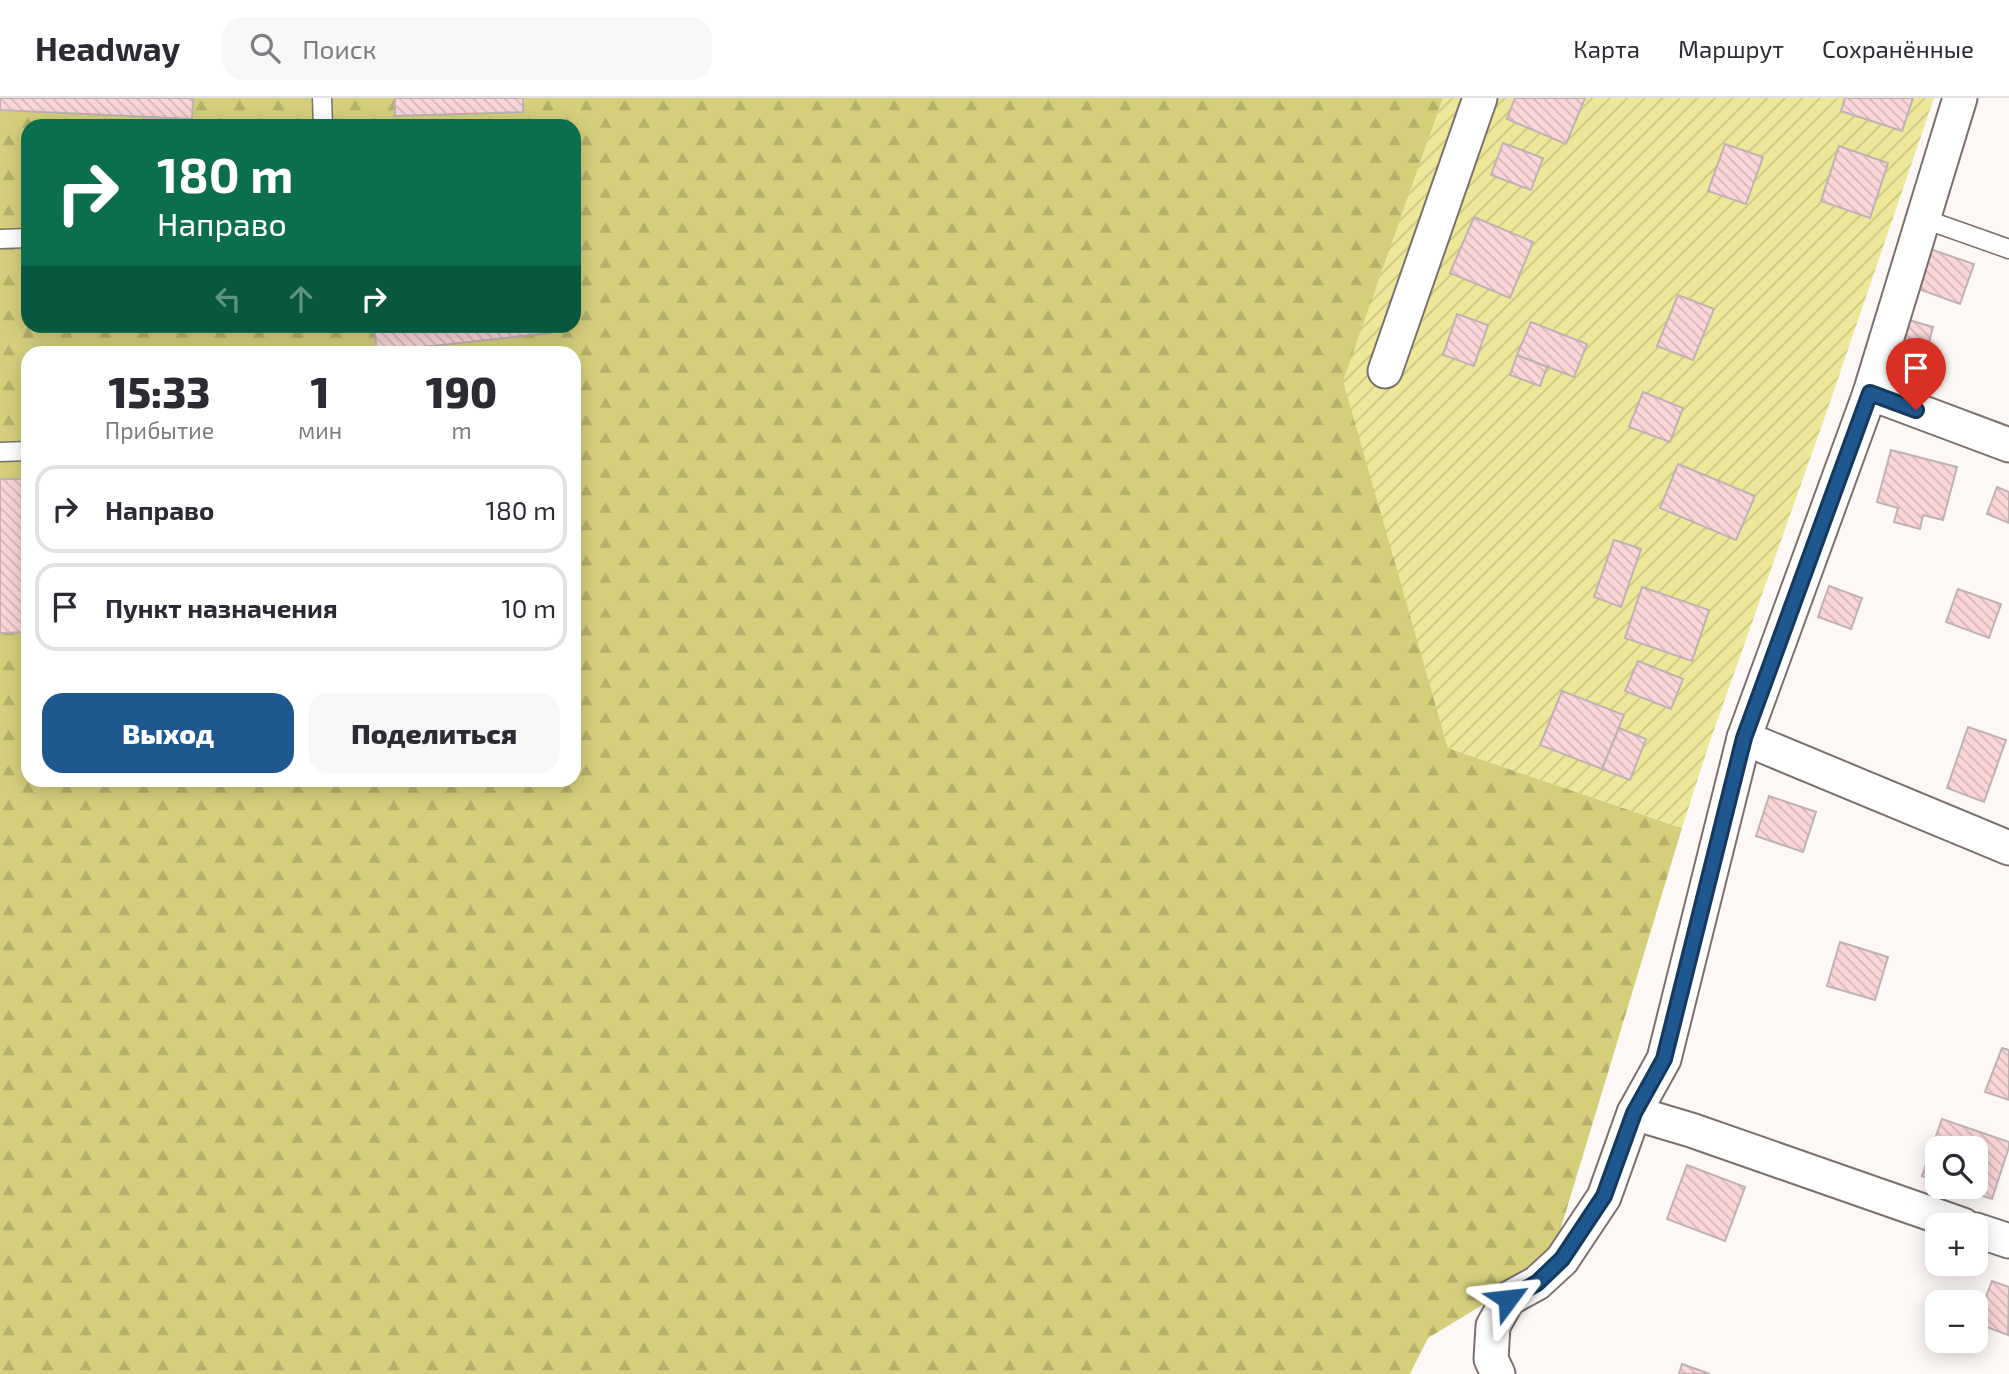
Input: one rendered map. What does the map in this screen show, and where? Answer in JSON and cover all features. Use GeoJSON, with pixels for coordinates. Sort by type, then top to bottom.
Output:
{"type":"FeatureCollection","features":[{"type":"Feature","properties":{"kind":"street"},"geometry":{"type":"LineString","coordinates":[[1385,371],[1480,98]]}},
{"type":"Feature","properties":{"kind":"street"},"geometry":{"type":"LineString","coordinates":[[1498,1374],[1491,1359],[1493,1325],[1508,1299],[1537,1283],[1562,1259],[1604,1196],[1634,1113],[1664,1059],[1744,738],[1870,393],[1960,98]]}},
{"type":"Feature","properties":{"kind":"street"},"geometry":{"type":"LineString","coordinates":[[1870,393],[2009,445]]}},
{"type":"Feature","properties":{"kind":"street"},"geometry":{"type":"LineString","coordinates":[[1744,738],[2009,848]]}},
{"type":"Feature","properties":{"kind":"street"},"geometry":{"type":"LineString","coordinates":[[1634,1113],[1928,1213]]}},
{"type":"Feature","properties":{"kind":"street"},"geometry":{"type":"LineString","coordinates":[[1988,1234],[2009,1241]]}},
{"type":"Feature","properties":{"kind":"lane"},"geometry":{"type":"LineString","coordinates":[[323,98],[323,119]]}},
{"type":"Feature","properties":{"kind":"lane"},"geometry":{"type":"LineString","coordinates":[[1924,219],[2009,249]]}},
{"type":"Feature","properties":{"kind":"lane"},"geometry":{"type":"LineString","coordinates":[[0,239],[21,238]]}},
{"type":"Feature","properties":{"kind":"lane"},"geometry":{"type":"LineString","coordinates":[[0,452],[21,451]]}},
{"type":"Feature","properties":{"kind":"green space"},"geometry":{"type":"Polygon","coordinates":[[[0,98],[1443,98],[1344,381],[1448,748],[1682,828],[1550,1264],[1428,1338],[1410,1374],[0,1374],[0,98]]]}},
{"type":"Feature","properties":{"kind":"shaded area"},"geometry":{"type":"Polygon","coordinates":[[[1443,98],[1934,98],[1682,828],[1448,748],[1343,381],[1443,98]]]}},
{"type":"Feature","properties":{"kind":"building"},"geometry":{"type":"Polygon","coordinates":[[[0,98],[193,98],[192,119],[0,110],[0,98]]]}},
{"type":"Feature","properties":{"kind":"building"},"geometry":{"type":"Polygon","coordinates":[[[395,98],[523,98],[523,112],[395,116],[395,98]]]}},
{"type":"Feature","properties":{"kind":"building"},"geometry":{"type":"Polygon","coordinates":[[[1515,98],[1585,98],[1566,144],[1507,119],[1515,98]]]}},
{"type":"Feature","properties":{"kind":"building"},"geometry":{"type":"Polygon","coordinates":[[[1845,98],[1913,98],[1902,131],[1841,111],[1845,98]]]}},
{"type":"Feature","properties":{"kind":"building"},"geometry":{"type":"Polygon","coordinates":[[[1503,143],[1543,158],[1531,190],[1491,175],[1503,143]]]}},
{"type":"Feature","properties":{"kind":"building"},"geometry":{"type":"Polygon","coordinates":[[[1725,144],[1763,157],[1746,204],[1708,191],[1725,144]]]}},
{"type":"Feature","properties":{"kind":"building"},"geometry":{"type":"Polygon","coordinates":[[[1839,146],[1888,163],[1870,218],[1821,201],[1839,146]]]}},
{"type":"Feature","properties":{"kind":"building"},"geometry":{"type":"Polygon","coordinates":[[[1474,217],[1533,242],[1510,298],[1450,273],[1474,217]]]}},
{"type":"Feature","properties":{"kind":"building"},"geometry":{"type":"Polygon","coordinates":[[[1927,248],[1974,264],[1960,304],[1913,287],[1927,248]]]}},
{"type":"Feature","properties":{"kind":"building"},"geometry":{"type":"Polygon","coordinates":[[[1678,295],[1714,309],[1693,360],[1657,346],[1678,295]]]}},
{"type":"Feature","properties":{"kind":"building"},"geometry":{"type":"Polygon","coordinates":[[[1457,314],[1488,325],[1474,366],[1443,355],[1457,314]]]}},
{"type":"Feature","properties":{"kind":"building"},"geometry":{"type":"Polygon","coordinates":[[[1909,320],[1933,327],[1926,354],[1901,347],[1909,320]]]}},
{"type":"Feature","properties":{"kind":"building"},"geometry":{"type":"Polygon","coordinates":[[[1531,322],[1587,344],[1574,377],[1517,355],[1531,322]]]}},
{"type":"Feature","properties":{"kind":"building"},"geometry":{"type":"Polygon","coordinates":[[[375,333],[550,333],[432,346],[376,346],[375,333]]]}},
{"type":"Feature","properties":{"kind":"building"},"geometry":{"type":"Polygon","coordinates":[[[1517,355],[1547,367],[1540,386],[1510,375],[1517,355]]]}},
{"type":"Feature","properties":{"kind":"building"},"geometry":{"type":"Polygon","coordinates":[[[1643,392],[1683,408],[1670,442],[1629,427],[1643,392]]]}},
{"type":"Feature","properties":{"kind":"building"},"geometry":{"type":"Polygon","coordinates":[[[1891,450],[1957,467],[1943,520],[1923,515],[1920,529],[1894,522],[1898,508],[1877,502],[1891,450]]]}},
{"type":"Feature","properties":{"kind":"building"},"geometry":{"type":"Polygon","coordinates":[[[1678,464],[1755,496],[1736,540],[1660,508],[1678,464]]]}},
{"type":"Feature","properties":{"kind":"building"},"geometry":{"type":"Polygon","coordinates":[[[0,479],[21,479],[21,632],[0,633],[0,479]]]}},
{"type":"Feature","properties":{"kind":"building"},"geometry":{"type":"Polygon","coordinates":[[[1997,487],[2009,492],[2009,523],[1987,514],[1997,487]]]}},
{"type":"Feature","properties":{"kind":"building"},"geometry":{"type":"Polygon","coordinates":[[[1614,540],[1641,549],[1621,607],[1594,597],[1614,540]]]}},
{"type":"Feature","properties":{"kind":"building"},"geometry":{"type":"Polygon","coordinates":[[[1829,586],[1862,598],[1851,629],[1818,617],[1829,586]]]}},
{"type":"Feature","properties":{"kind":"building"},"geometry":{"type":"Polygon","coordinates":[[[1642,587],[1709,610],[1692,661],[1625,638],[1642,587]]]}},
{"type":"Feature","properties":{"kind":"building"},"geometry":{"type":"Polygon","coordinates":[[[1958,589],[2001,604],[1989,638],[1946,622],[1958,589]]]}},
{"type":"Feature","properties":{"kind":"building"},"geometry":{"type":"Polygon","coordinates":[[[1638,661],[1683,679],[1671,709],[1625,691],[1638,661]]]}},
{"type":"Feature","properties":{"kind":"building"},"geometry":{"type":"Polygon","coordinates":[[[1562,691],[1624,715],[1602,769],[1540,745],[1562,691]]]}},
{"type":"Feature","properties":{"kind":"building"},"geometry":{"type":"Polygon","coordinates":[[[1968,727],[2006,740],[1984,802],[1947,788],[1968,727]]]}},
{"type":"Feature","properties":{"kind":"building"},"geometry":{"type":"Polygon","coordinates":[[[1619,728],[1646,739],[1630,780],[1602,769],[1619,728]]]}},
{"type":"Feature","properties":{"kind":"building"},"geometry":{"type":"Polygon","coordinates":[[[1769,796],[1816,812],[1803,852],[1756,836],[1769,796]]]}},
{"type":"Feature","properties":{"kind":"building"},"geometry":{"type":"Polygon","coordinates":[[[1840,942],[1888,957],[1875,1000],[1827,986],[1840,942]]]}},
{"type":"Feature","properties":{"kind":"building"},"geometry":{"type":"Polygon","coordinates":[[[2002,1048],[2009,1050],[2009,1100],[1985,1092],[2002,1048]]]}},
{"type":"Feature","properties":{"kind":"building"},"geometry":{"type":"Polygon","coordinates":[[[1942,1119],[2009,1142],[1992,1199],[1988,1198],[1988,1136],[1936,1136],[1942,1119]]]}},
{"type":"Feature","properties":{"kind":"building"},"geometry":{"type":"Polygon","coordinates":[[[1687,1165],[1745,1187],[1725,1241],[1667,1219],[1687,1165]]]}},
{"type":"Feature","properties":{"kind":"building"},"geometry":{"type":"Polygon","coordinates":[[[1992,1281],[2009,1287],[2008,1335],[1988,1328],[1988,1292],[1992,1281]]]}},
{"type":"Feature","properties":{"kind":"building"},"geometry":{"type":"Polygon","coordinates":[[[1682,1364],[1710,1374],[1679,1374],[1682,1364]]]}},
{"type":"Feature","properties":{"kind":"route"},"geometry":{"type":"LineString","coordinates":[[1508,1299],[1537,1283],[1562,1259],[1604,1196],[1634,1113],[1664,1059],[1744,738],[1870,393],[1916,410]]}}]}
